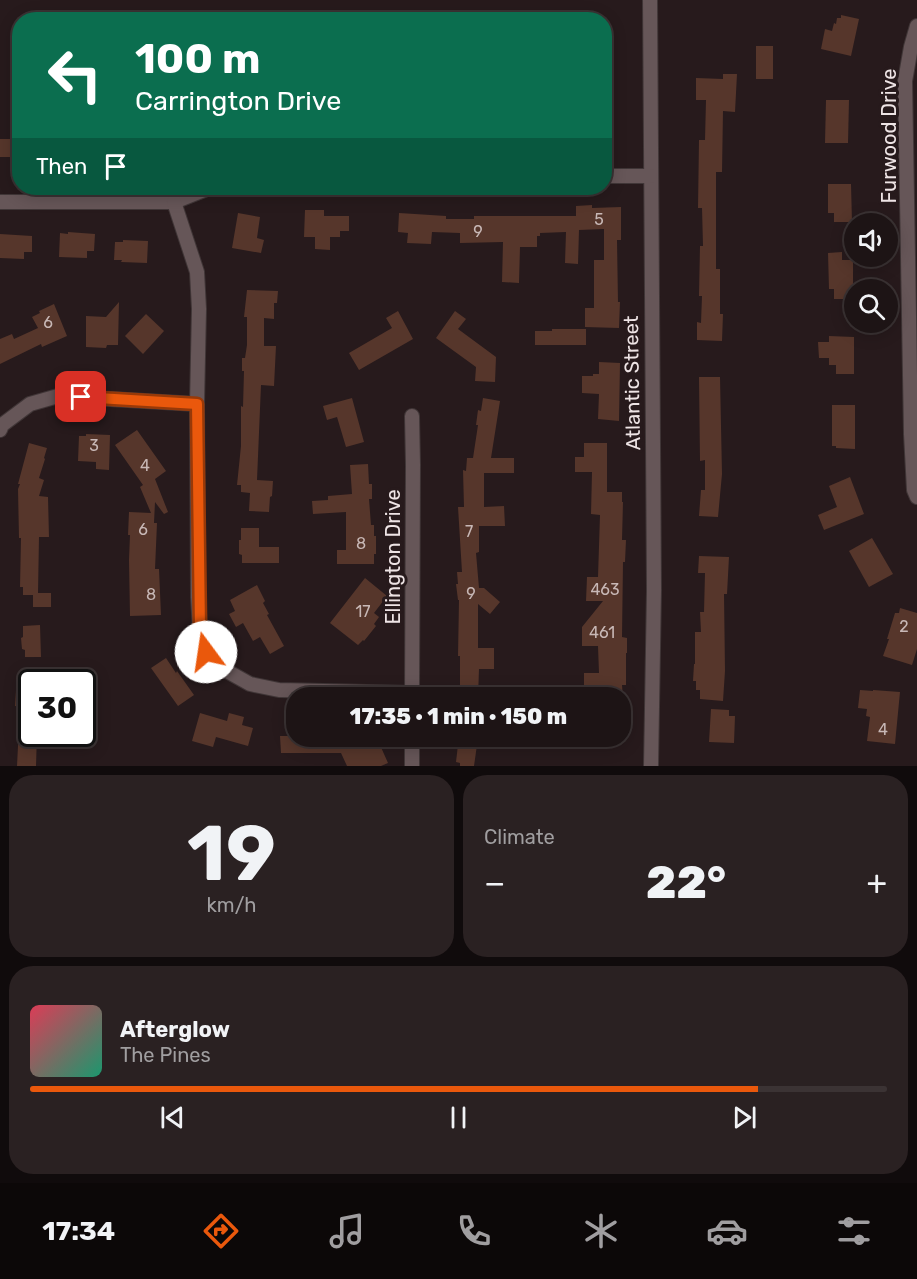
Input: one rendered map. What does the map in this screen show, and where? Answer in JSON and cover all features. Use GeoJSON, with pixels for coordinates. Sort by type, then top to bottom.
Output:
{"type":"FeatureCollection","features":[{"type":"Feature","properties":{"kind":"street","name":"Atlantic Street"},"geometry":{"type":"LineString","coordinates":[[650,0],[654,590],[651,766]]}},
{"type":"Feature","properties":{"kind":"street","name":"Furwood Drive"},"geometry":{"type":"LineString","coordinates":[[917,26],[905,81],[911,434],[914,490],[917,497]]}},
{"type":"Feature","properties":{"kind":"street"},"geometry":{"type":"LineString","coordinates":[[612,176],[650,176]]}},
{"type":"Feature","properties":{"kind":"street"},"geometry":{"type":"LineString","coordinates":[[0,202],[174,202],[192,195]]}},
{"type":"Feature","properties":{"kind":"street"},"geometry":{"type":"LineString","coordinates":[[174,202],[197,273],[200,629],[206,652],[225,670],[250,684],[286,690]]}},
{"type":"Feature","properties":{"kind":"street"},"geometry":{"type":"LineString","coordinates":[[0,430],[2,425],[30,404],[58,396],[197,404]]}},
{"type":"Feature","properties":{"kind":"street","name":"Ellington Drive"},"geometry":{"type":"LineString","coordinates":[[412,416],[412,687]]}},
{"type":"Feature","properties":{"kind":"street"},"geometry":{"type":"LineString","coordinates":[[412,747],[412,766]]}},
{"type":"Feature","properties":{"kind":"building"},"geometry":{"type":"Polygon","coordinates":[[[841,15],[859,19],[851,56],[821,49],[825,29],[832,31],[834,23],[836,24],[837,18],[841,18],[841,15]]]}},
{"type":"Feature","properties":{"kind":"building"},"geometry":{"type":"Polygon","coordinates":[[[756,46],[773,46],[773,79],[756,79],[756,46]]]}},
{"type":"Feature","properties":{"kind":"building"},"geometry":{"type":"Polygon","coordinates":[[[723,74],[737,74],[735,112],[723,111],[722,172],[716,172],[716,269],[720,269],[722,341],[697,340],[697,322],[701,323],[702,296],[699,296],[700,246],[703,246],[702,208],[698,208],[699,140],[705,140],[706,100],[696,100],[696,78],[723,79],[723,74]]]}},
{"type":"Feature","properties":{"kind":"building"},"geometry":{"type":"Polygon","coordinates":[[[826,100],[849,100],[848,143],[825,143],[826,100]]]}},
{"type":"Feature","properties":{"kind":"building"},"geometry":{"type":"Polygon","coordinates":[[[0,139],[12,139],[12,157],[0,157],[0,139]]]}},
{"type":"Feature","properties":{"kind":"building"},"geometry":{"type":"Polygon","coordinates":[[[828,184],[851,184],[852,213],[844,213],[844,222],[834,222],[834,213],[828,213],[828,184]]]}},
{"type":"Feature","properties":{"kind":"building"},"geometry":{"type":"Polygon","coordinates":[[[592,205],[592,208],[621,207],[621,240],[617,240],[619,328],[585,327],[585,308],[594,308],[594,260],[604,260],[604,229],[579,230],[578,264],[565,263],[566,232],[540,233],[540,236],[537,236],[537,247],[520,247],[519,283],[502,282],[503,242],[460,243],[460,233],[432,232],[431,244],[407,243],[408,233],[398,232],[399,213],[446,216],[446,219],[474,219],[474,216],[576,216],[576,206],[592,205]]]}},
{"type":"Feature","properties":{"kind":"building"},"geometry":{"type":"Polygon","coordinates":[[[305,210],[324,210],[324,216],[349,216],[349,231],[340,231],[340,237],[330,237],[330,250],[315,249],[315,237],[304,237],[305,210]]]}},
{"type":"Feature","properties":{"kind":"building"},"geometry":{"type":"Polygon","coordinates":[[[238,213],[260,217],[257,238],[264,240],[261,253],[232,248],[238,213]]]}},
{"type":"Feature","properties":{"kind":"building"},"geometry":{"type":"Polygon","coordinates":[[[68,232],[95,234],[94,251],[87,251],[87,258],[59,257],[60,233],[68,234],[68,232]]]}},
{"type":"Feature","properties":{"kind":"building"},"geometry":{"type":"Polygon","coordinates":[[[0,234],[32,236],[32,252],[24,252],[24,259],[0,258],[0,234]]]}},
{"type":"Feature","properties":{"kind":"building"},"geometry":{"type":"Polygon","coordinates":[[[123,240],[148,241],[147,263],[114,260],[115,242],[123,242],[123,240]]]}},
{"type":"Feature","properties":{"kind":"building"},"geometry":{"type":"Polygon","coordinates":[[[842,252],[844,267],[853,267],[853,279],[844,279],[844,299],[834,299],[834,289],[829,289],[828,253],[842,252]]]}},
{"type":"Feature","properties":{"kind":"building"},"geometry":{"type":"Polygon","coordinates":[[[247,290],[278,291],[277,303],[274,303],[274,319],[264,318],[264,346],[276,346],[274,386],[261,385],[257,480],[273,481],[269,512],[249,511],[250,493],[241,492],[241,485],[237,485],[241,446],[241,406],[243,407],[242,358],[245,358],[247,345],[247,317],[244,317],[247,290]]]}},
{"type":"Feature","properties":{"kind":"building"},"geometry":{"type":"Polygon","coordinates":[[[119,302],[118,345],[107,345],[106,348],[86,347],[86,316],[106,317],[119,302]]]}},
{"type":"Feature","properties":{"kind":"building"},"geometry":{"type":"Polygon","coordinates":[[[54,304],[67,336],[42,347],[41,344],[0,364],[0,339],[12,334],[14,339],[38,328],[32,317],[54,304]]]}},
{"type":"Feature","properties":{"kind":"building"},"geometry":{"type":"Polygon","coordinates":[[[398,311],[413,339],[359,370],[349,353],[392,328],[386,318],[398,311]]]}},
{"type":"Feature","properties":{"kind":"building"},"geometry":{"type":"Polygon","coordinates":[[[455,311],[466,319],[458,329],[496,357],[495,382],[475,381],[476,367],[436,338],[455,311]]]}},
{"type":"Feature","properties":{"kind":"building"},"geometry":{"type":"Polygon","coordinates":[[[146,314],[164,331],[143,354],[125,336],[146,314]]]}},
{"type":"Feature","properties":{"kind":"building"},"geometry":{"type":"Polygon","coordinates":[[[552,329],[586,329],[586,345],[535,345],[535,331],[552,331],[552,329]]]}},
{"type":"Feature","properties":{"kind":"building"},"geometry":{"type":"Polygon","coordinates":[[[829,336],[854,337],[854,374],[836,374],[836,365],[829,365],[829,358],[819,358],[818,342],[829,342],[829,336]]]}},
{"type":"Feature","properties":{"kind":"building"},"geometry":{"type":"Polygon","coordinates":[[[599,362],[620,363],[619,421],[598,419],[599,394],[582,393],[582,376],[599,374],[599,362]]]}},
{"type":"Feature","properties":{"kind":"building"},"geometry":{"type":"Polygon","coordinates":[[[699,377],[720,377],[722,474],[718,517],[699,516],[701,490],[705,490],[705,460],[700,461],[699,377]]]}},
{"type":"Feature","properties":{"kind":"building"},"geometry":{"type":"Polygon","coordinates":[[[352,398],[364,442],[346,447],[337,417],[327,420],[323,406],[352,398]]]}},
{"type":"Feature","properties":{"kind":"building"},"geometry":{"type":"Polygon","coordinates":[[[483,398],[500,401],[491,458],[514,458],[514,473],[484,473],[484,507],[504,506],[505,526],[479,526],[479,552],[476,553],[479,588],[484,588],[500,602],[490,614],[478,604],[478,648],[494,648],[494,669],[479,669],[478,687],[460,687],[459,600],[456,584],[458,584],[457,572],[462,572],[458,507],[464,507],[463,470],[466,471],[467,458],[473,458],[478,410],[481,411],[483,398]]]}},
{"type":"Feature","properties":{"kind":"building"},"geometry":{"type":"Polygon","coordinates":[[[832,405],[855,405],[855,449],[832,446],[832,405]]]}},
{"type":"Feature","properties":{"kind":"building"},"geometry":{"type":"Polygon","coordinates":[[[137,430],[166,471],[155,479],[168,512],[164,514],[155,502],[154,523],[157,523],[155,569],[159,569],[161,615],[130,616],[129,512],[151,513],[140,487],[143,485],[115,445],[137,430]]]}},
{"type":"Feature","properties":{"kind":"building"},"geometry":{"type":"Polygon","coordinates":[[[86,434],[110,435],[109,470],[96,469],[96,462],[78,461],[79,436],[86,436],[86,434]]]}},
{"type":"Feature","properties":{"kind":"building"},"geometry":{"type":"Polygon","coordinates":[[[29,443],[47,448],[39,478],[44,480],[39,496],[48,497],[49,537],[39,537],[38,593],[51,593],[51,607],[33,607],[33,595],[23,595],[23,587],[20,587],[21,538],[19,538],[18,489],[20,484],[18,484],[29,443]]]}},
{"type":"Feature","properties":{"kind":"building"},"geometry":{"type":"Polygon","coordinates":[[[584,443],[607,443],[607,492],[622,492],[622,540],[626,540],[625,562],[623,562],[622,637],[627,638],[626,685],[622,685],[622,687],[584,687],[584,673],[599,673],[598,646],[582,646],[582,627],[603,601],[586,601],[587,577],[598,577],[600,515],[591,514],[592,472],[575,472],[575,457],[584,457],[584,443]]]}},
{"type":"Feature","properties":{"kind":"building"},"geometry":{"type":"Polygon","coordinates":[[[368,464],[369,484],[372,484],[372,499],[369,499],[371,525],[374,525],[374,536],[376,536],[374,564],[337,564],[337,550],[346,550],[346,512],[313,514],[312,501],[328,500],[328,496],[352,494],[350,465],[368,464]]]}},
{"type":"Feature","properties":{"kind":"building"},"geometry":{"type":"Polygon","coordinates":[[[850,477],[864,514],[824,530],[818,515],[837,507],[829,486],[850,477]]]}},
{"type":"Feature","properties":{"kind":"building"},"geometry":{"type":"Polygon","coordinates":[[[241,528],[259,528],[259,547],[279,547],[279,563],[242,563],[242,555],[239,554],[241,528]]]}},
{"type":"Feature","properties":{"kind":"building"},"geometry":{"type":"Polygon","coordinates":[[[872,538],[893,574],[869,587],[849,551],[872,538]]]}},
{"type":"Feature","properties":{"kind":"building"},"geometry":{"type":"Polygon","coordinates":[[[699,556],[729,557],[727,594],[724,594],[723,701],[700,699],[700,690],[696,690],[696,681],[693,681],[695,632],[701,632],[700,612],[704,612],[705,573],[698,573],[699,556]]]}},
{"type":"Feature","properties":{"kind":"building"},"geometry":{"type":"Polygon","coordinates":[[[365,578],[387,596],[374,613],[379,617],[374,624],[376,626],[358,645],[330,623],[365,578]]]}},
{"type":"Feature","properties":{"kind":"building"},"geometry":{"type":"Polygon","coordinates":[[[257,585],[265,601],[263,603],[269,614],[267,615],[284,646],[270,654],[260,637],[253,641],[243,623],[236,627],[229,614],[235,611],[230,600],[257,585]]]}},
{"type":"Feature","properties":{"kind":"building"},"geometry":{"type":"Polygon","coordinates":[[[900,608],[917,613],[917,649],[912,665],[883,656],[895,613],[899,613],[900,608]]]}},
{"type":"Feature","properties":{"kind":"building"},"geometry":{"type":"Polygon","coordinates":[[[40,625],[41,657],[25,657],[21,638],[23,637],[23,626],[40,625]]]}},
{"type":"Feature","properties":{"kind":"building"},"geometry":{"type":"Polygon","coordinates":[[[166,658],[194,695],[178,706],[151,668],[166,658]]]}},
{"type":"Feature","properties":{"kind":"building"},"geometry":{"type":"Polygon","coordinates":[[[16,690],[18,690],[18,706],[15,706],[16,690]]]}},
{"type":"Feature","properties":{"kind":"building"},"geometry":{"type":"Polygon","coordinates":[[[860,690],[900,692],[895,744],[867,741],[870,717],[866,716],[867,709],[858,708],[860,690]]]}},
{"type":"Feature","properties":{"kind":"building"},"geometry":{"type":"Polygon","coordinates":[[[711,709],[729,710],[729,716],[735,716],[734,743],[709,742],[711,709]]]}},
{"type":"Feature","properties":{"kind":"building"},"geometry":{"type":"Polygon","coordinates":[[[200,713],[227,721],[229,713],[244,717],[242,725],[253,728],[248,746],[216,737],[213,747],[192,741],[200,713]]]}},
{"type":"Feature","properties":{"kind":"building"},"geometry":{"type":"Polygon","coordinates":[[[280,736],[286,736],[286,747],[381,747],[388,763],[381,766],[347,766],[341,753],[281,753],[280,736]]]}},
{"type":"Feature","properties":{"kind":"building"},"geometry":{"type":"Polygon","coordinates":[[[18,746],[37,747],[36,766],[17,766],[18,746]]]}},
{"type":"Feature","properties":{"kind":"building"},"geometry":{"type":"Polygon","coordinates":[[[458,747],[477,747],[474,766],[460,766],[460,763],[456,762],[458,747]]]}},
{"type":"Feature","properties":{"kind":"route"},"geometry":{"type":"LineString","coordinates":[[81,397],[197,404],[198,597],[200,629],[206,652]]}}]}
